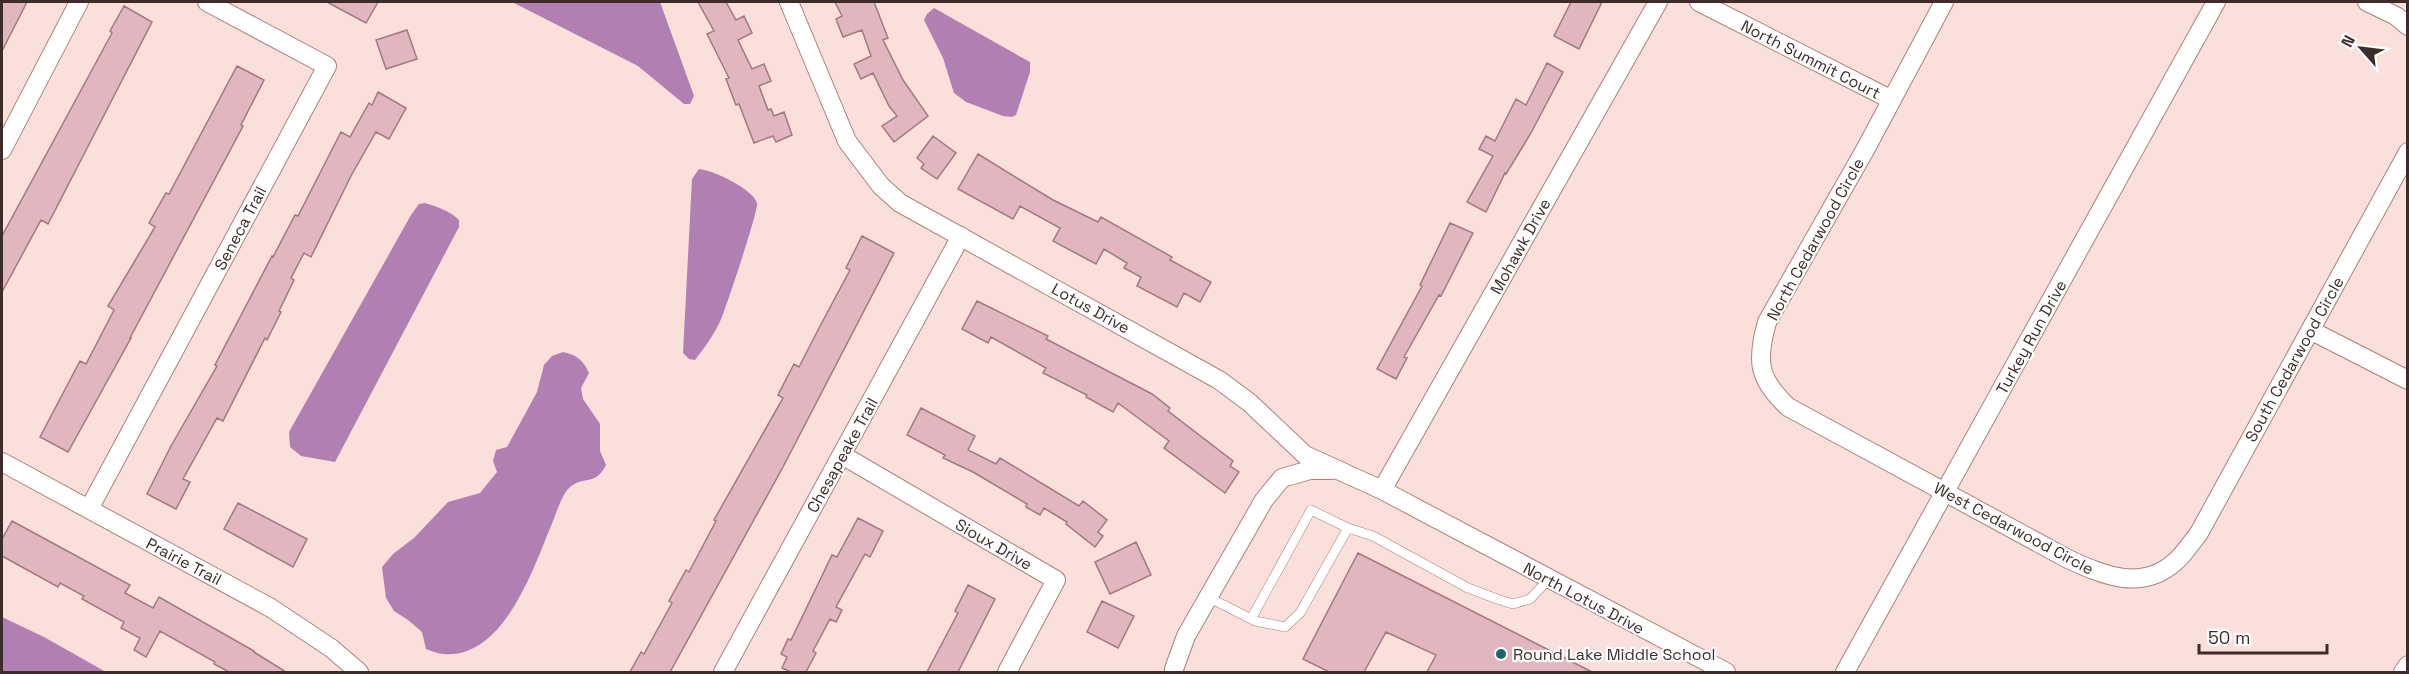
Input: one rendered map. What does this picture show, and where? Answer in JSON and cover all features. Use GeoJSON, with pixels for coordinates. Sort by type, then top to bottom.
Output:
{"type":"FeatureCollection","features":[{"type":"Feature","properties":{"kind":"street"},"geometry":{"type":"LineString","coordinates":[[2,150],[79,2]]}},
{"type":"Feature","properties":{"kind":"street","name":"Seneca Trail"},"geometry":{"type":"LineString","coordinates":[[89,509],[327,66],[207,2]]}},
{"type":"Feature","properties":{"kind":"street","name":"Lotus Drive"},"geometry":{"type":"LineString","coordinates":[[789,2],[847,141],[863,166],[900,202],[1219,380],[1250,403],[1305,455],[1382,490],[1474,539]]}},
{"type":"Feature","properties":{"kind":"street","name":"Mohawk Drive"},"geometry":{"type":"LineString","coordinates":[[1382,490],[1658,2]]}},
{"type":"Feature","properties":{"kind":"street","name":"North Summit Court"},"geometry":{"type":"LineString","coordinates":[[1699,2],[1892,100]]}},
{"type":"Feature","properties":{"kind":"street","name":"North Cedarwood Circle"},"geometry":{"type":"LineString","coordinates":[[1859,445],[1788,407],[1771,391],[1762,370],[1760,345],[1767,322],[1892,100],[1944,2]]}},
{"type":"Feature","properties":{"kind":"street","name":"Turkey Run Drive"},"geometry":{"type":"LineString","coordinates":[[1845,672],[2216,2]]}},
{"type":"Feature","properties":{"kind":"street"},"geometry":{"type":"LineString","coordinates":[[2367,2],[2396,16],[2408,26]]}},
{"type":"Feature","properties":{"kind":"street","name":"South Cedarwood Circle"},"geometry":{"type":"LineString","coordinates":[[2175,562],[2199,533],[2408,152]]}},
{"type":"Feature","properties":{"kind":"street","name":"Chesapeake Trail"},"geometry":{"type":"LineString","coordinates":[[723,672],[960,236]]}},
{"type":"Feature","properties":{"kind":"street"},"geometry":{"type":"LineString","coordinates":[[2310,330],[2408,380]]}},
{"type":"Feature","properties":{"kind":"street","name":"West Cedarwood Circle"},"geometry":{"type":"LineString","coordinates":[[1859,445],[2068,559],[2106,576],[2133,579],[2155,574],[2175,562]]}},
{"type":"Feature","properties":{"kind":"street","name":"Sioux Drive"},"geometry":{"type":"LineString","coordinates":[[842,455],[1056,580],[1007,672]]}},
{"type":"Feature","properties":{"kind":"street","name":"Prairie Trail"},"geometry":{"type":"LineString","coordinates":[[2,462],[272,608],[331,648],[359,672]]}},
{"type":"Feature","properties":{"kind":"street"},"geometry":{"type":"LineString","coordinates":[[1175,671],[1186,636],[1264,500],[1282,478],[1310,470],[1334,470]]}},
{"type":"Feature","properties":{"kind":"street","name":"North Lotus Drive"},"geometry":{"type":"LineString","coordinates":[[1474,539],[1726,672]]}},
{"type":"Feature","properties":{"kind":"street"},"geometry":{"type":"LineString","coordinates":[[2403,672],[2408,665]]}},
{"type":"Feature","properties":{"kind":"lane"},"geometry":{"type":"LineString","coordinates":[[1251,619],[1311,510],[1348,528],[1373,536],[1468,588],[1513,604],[1530,599],[1549,579]]}},
{"type":"Feature","properties":{"kind":"lane"},"geometry":{"type":"LineString","coordinates":[[1208,597],[1251,619],[1285,627],[1300,613],[1348,528]]}},
{"type":"Feature","properties":{"kind":"shaded area"},"geometry":{"type":"Polygon","coordinates":[[[512,2],[660,2],[694,96],[690,104],[684,104],[638,66],[512,2]]]}},
{"type":"Feature","properties":{"kind":"shaded area"},"geometry":{"type":"Polygon","coordinates":[[[934,8],[1030,62],[1030,72],[1016,115],[1003,116],[966,102],[954,93],[943,58],[924,20],[934,8]]]}},
{"type":"Feature","properties":{"kind":"shaded area"},"geometry":{"type":"Polygon","coordinates":[[[699,169],[741,186],[757,203],[748,239],[722,317],[695,360],[689,359],[683,353],[692,179],[699,169]]]}},
{"type":"Feature","properties":{"kind":"shaded area"},"geometry":{"type":"Polygon","coordinates":[[[425,203],[452,214],[459,220],[459,227],[335,462],[301,456],[290,447],[289,432],[411,215],[419,204],[425,203]]]}},
{"type":"Feature","properties":{"kind":"shaded area"},"geometry":{"type":"Polygon","coordinates":[[[563,352],[579,359],[589,373],[581,388],[583,399],[600,424],[600,451],[606,465],[598,476],[574,484],[566,491],[527,583],[515,606],[501,625],[484,641],[465,651],[442,654],[426,649],[422,632],[394,611],[386,598],[382,567],[448,502],[480,493],[497,472],[493,461],[496,450],[507,447],[537,392],[544,365],[552,356],[563,352]]]}},
{"type":"Feature","properties":{"kind":"shaded area"},"geometry":{"type":"Polygon","coordinates":[[[2,617],[44,637],[106,672],[2,672],[2,617]]]}},
{"type":"Feature","properties":{"kind":"building"},"geometry":{"type":"Polygon","coordinates":[[[2,2],[27,2],[2,51],[2,2]]]}},
{"type":"Feature","properties":{"kind":"building"},"geometry":{"type":"Polygon","coordinates":[[[327,2],[378,2],[366,23],[327,2]]]}},
{"type":"Feature","properties":{"kind":"building"},"geometry":{"type":"Polygon","coordinates":[[[698,2],[726,2],[736,20],[744,16],[752,33],[738,40],[752,69],[764,64],[771,81],[759,86],[768,110],[771,109],[774,116],[784,112],[792,135],[776,142],[773,136],[754,143],[739,104],[736,105],[726,79],[729,78],[707,34],[714,31],[698,2]]]}},
{"type":"Feature","properties":{"kind":"building"},"geometry":{"type":"Polygon","coordinates":[[[835,2],[874,2],[888,38],[883,40],[903,80],[928,116],[894,142],[882,126],[897,116],[889,106],[873,73],[861,79],[854,64],[871,56],[862,30],[843,37],[836,19],[842,16],[835,2]]]}},
{"type":"Feature","properties":{"kind":"building"},"geometry":{"type":"Polygon","coordinates":[[[1571,2],[1602,2],[1579,49],[1554,36],[1571,2]]]}},
{"type":"Feature","properties":{"kind":"building"},"geometry":{"type":"Polygon","coordinates":[[[124,6],[152,22],[48,224],[41,220],[2,292],[2,236],[112,33],[110,31],[124,6]]]}},
{"type":"Feature","properties":{"kind":"building"},"geometry":{"type":"Polygon","coordinates":[[[407,30],[417,59],[386,69],[376,40],[407,30]]]}},
{"type":"Feature","properties":{"kind":"building"},"geometry":{"type":"Polygon","coordinates":[[[1547,63],[1563,72],[1531,133],[1505,173],[1486,212],[1467,202],[1493,156],[1479,149],[1486,136],[1495,141],[1516,99],[1526,105],[1547,63]]]}},
{"type":"Feature","properties":{"kind":"building"},"geometry":{"type":"Polygon","coordinates":[[[237,66],[264,80],[241,125],[243,126],[68,452],[40,437],[80,361],[86,364],[114,310],[108,306],[155,227],[149,223],[166,193],[169,194],[237,66]]]}},
{"type":"Feature","properties":{"kind":"building"},"geometry":{"type":"Polygon","coordinates":[[[378,92],[406,108],[389,139],[376,132],[352,174],[311,257],[304,253],[291,278],[294,280],[267,340],[265,338],[223,421],[217,418],[183,479],[190,482],[176,509],[147,494],[171,446],[217,366],[215,365],[272,256],[295,215],[298,216],[341,132],[350,137],[369,103],[372,105],[378,92]]]}},
{"type":"Feature","properties":{"kind":"building"},"geometry":{"type":"Polygon","coordinates":[[[933,136],[956,153],[937,179],[921,168],[924,164],[917,158],[933,136]]]}},
{"type":"Feature","properties":{"kind":"building"},"geometry":{"type":"Polygon","coordinates":[[[978,154],[1053,200],[1098,222],[1101,217],[1172,257],[1170,260],[1211,282],[1200,302],[1184,293],[1177,307],[1137,286],[1141,277],[1124,268],[1127,263],[1104,249],[1096,264],[1053,241],[1060,228],[1020,206],[1013,219],[958,189],[978,154]]]}},
{"type":"Feature","properties":{"kind":"building"},"geometry":{"type":"Polygon","coordinates":[[[1450,223],[1473,233],[1441,296],[1439,295],[1404,357],[1407,358],[1396,379],[1377,369],[1422,286],[1420,285],[1450,223]]]}},
{"type":"Feature","properties":{"kind":"building"},"geometry":{"type":"Polygon","coordinates":[[[862,236],[894,253],[783,467],[670,672],[630,672],[641,652],[644,654],[672,603],[669,601],[686,570],[689,572],[716,521],[714,520],[783,398],[778,395],[794,364],[799,367],[850,270],[846,268],[862,236]]]}},
{"type":"Feature","properties":{"kind":"building"},"geometry":{"type":"Polygon","coordinates":[[[977,301],[1048,336],[1046,339],[1152,394],[1170,408],[1168,411],[1233,461],[1230,466],[1239,472],[1225,493],[1164,448],[1169,441],[1118,403],[1113,412],[1086,397],[1087,395],[1043,373],[1046,368],[991,337],[988,343],[962,329],[977,301]]]}},
{"type":"Feature","properties":{"kind":"building"},"geometry":{"type":"Polygon","coordinates":[[[921,408],[975,436],[968,450],[996,464],[1000,458],[1079,506],[1083,501],[1107,520],[1098,532],[1103,536],[1095,547],[1066,524],[1067,522],[1044,508],[1040,515],[1026,507],[1027,504],[973,472],[943,458],[945,455],[907,435],[921,408]]]}},
{"type":"Feature","properties":{"kind":"building"},"geometry":{"type":"Polygon","coordinates":[[[238,503],[307,539],[293,567],[224,529],[238,503]]]}},
{"type":"Feature","properties":{"kind":"building"},"geometry":{"type":"Polygon","coordinates":[[[858,518],[883,531],[870,557],[865,554],[836,607],[842,610],[836,622],[830,619],[813,651],[816,653],[806,672],[791,672],[782,668],[787,657],[781,654],[788,639],[791,640],[832,555],[837,557],[858,518]]]}},
{"type":"Feature","properties":{"kind":"building"},"geometry":{"type":"Polygon","coordinates":[[[12,521],[130,585],[125,593],[153,608],[159,597],[254,651],[286,672],[229,672],[160,631],[146,657],[134,650],[140,638],[121,628],[124,622],[82,599],[84,596],[60,583],[58,587],[2,556],[2,539],[12,521]]]}},
{"type":"Feature","properties":{"kind":"building"},"geometry":{"type":"Polygon","coordinates":[[[1136,542],[1151,575],[1110,594],[1095,562],[1136,542]]]}},
{"type":"Feature","properties":{"kind":"building"},"geometry":{"type":"Polygon","coordinates":[[[1358,553],[1592,672],[1427,672],[1436,655],[1386,632],[1364,672],[1329,672],[1303,659],[1358,553]]]}},
{"type":"Feature","properties":{"kind":"building"},"geometry":{"type":"Polygon","coordinates":[[[968,585],[995,599],[958,672],[927,672],[958,613],[955,611],[968,585]]]}},
{"type":"Feature","properties":{"kind":"building"},"geometry":{"type":"Polygon","coordinates":[[[1102,601],[1134,616],[1118,648],[1087,632],[1102,601]]]}},
{"type":"Feature","properties":{"kind":"place","name":"Round Lake Middle School"},"geometry":{"type":"Point","coordinates":[1501,654]}}]}
